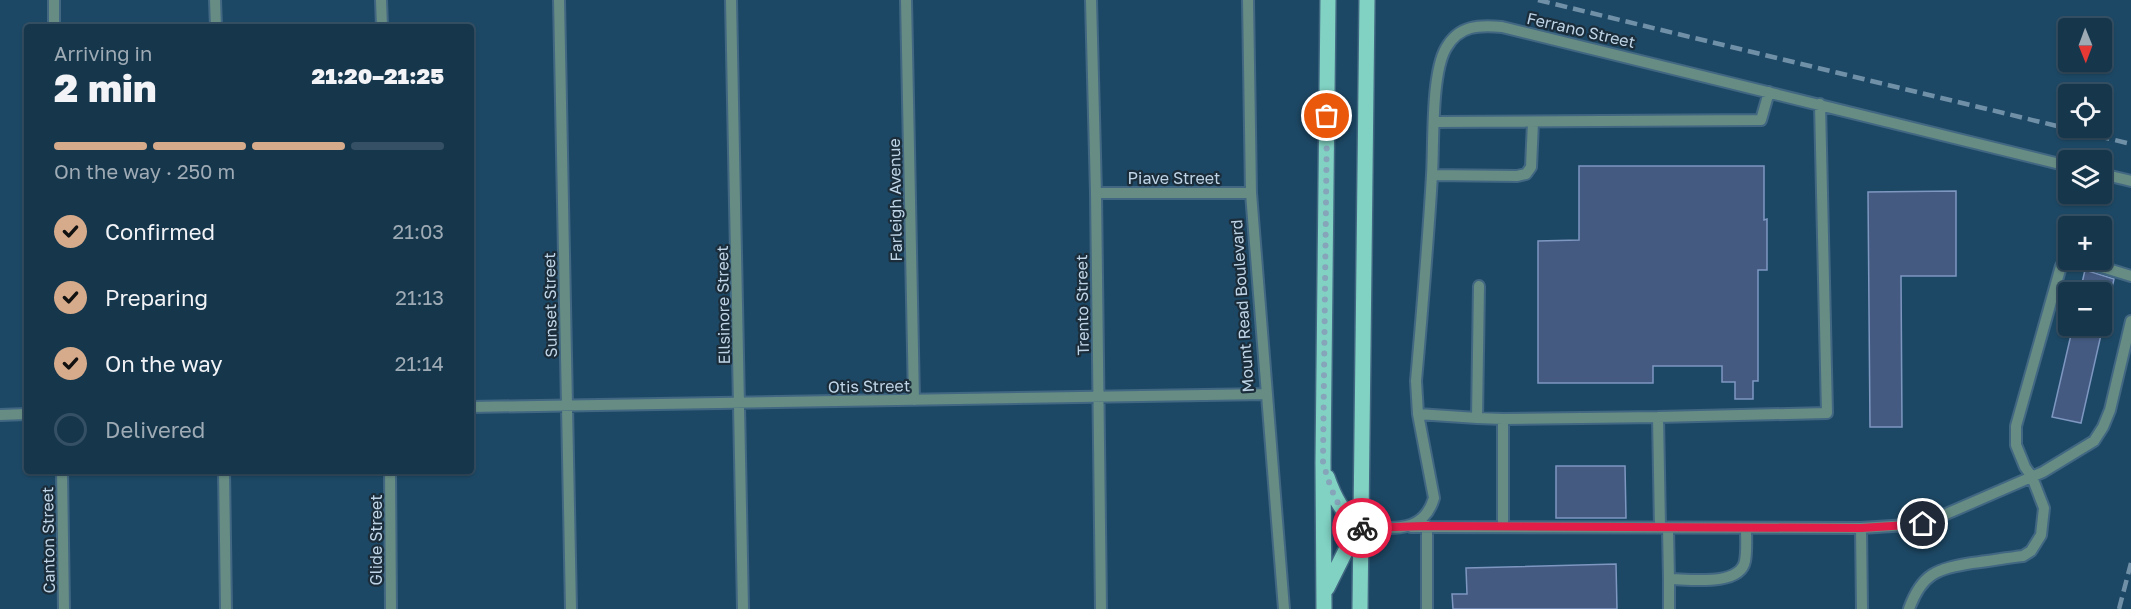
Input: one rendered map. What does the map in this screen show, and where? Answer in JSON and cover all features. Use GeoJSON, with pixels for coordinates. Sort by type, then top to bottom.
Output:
{"type":"FeatureCollection","features":[{"type":"Feature","properties":{"kind":"main road"},"geometry":{"type":"LineString","coordinates":[[1324,602],[1323,462],[1328,0]]}},
{"type":"Feature","properties":{"kind":"main road"},"geometry":{"type":"LineString","coordinates":[[1360,609],[1367,0]]}},
{"type":"Feature","properties":{"kind":"main road"},"geometry":{"type":"LineString","coordinates":[[1323,462],[1332,494],[1342,511],[1360,528]]}},
{"type":"Feature","properties":{"kind":"main road"},"geometry":{"type":"LineString","coordinates":[[1324,602],[1350,542],[1360,528]]}},
{"type":"Feature","properties":{"kind":"street"},"geometry":{"type":"LineString","coordinates":[[54,0],[54,24]]}},
{"type":"Feature","properties":{"kind":"street"},"geometry":{"type":"LineString","coordinates":[[215,0],[216,24]]}},
{"type":"Feature","properties":{"kind":"street"},"geometry":{"type":"LineString","coordinates":[[381,0],[382,24]]}},
{"type":"Feature","properties":{"kind":"street","name":"Sunset Street"},"geometry":{"type":"LineString","coordinates":[[559,0],[571,609]]}},
{"type":"Feature","properties":{"kind":"street","name":"Ellsinore Street"},"geometry":{"type":"LineString","coordinates":[[730,0],[743,609]]}},
{"type":"Feature","properties":{"kind":"street","name":"Farleigh Avenue"},"geometry":{"type":"LineString","coordinates":[[906,0],[914,400]]}},
{"type":"Feature","properties":{"kind":"street","name":"Trento Street"},"geometry":{"type":"LineString","coordinates":[[1091,0],[1096,193],[1101,609]]}},
{"type":"Feature","properties":{"kind":"street","name":"Mount Read Boulevard"},"geometry":{"type":"LineString","coordinates":[[1248,0],[1251,193],[1284,609]]}},
{"type":"Feature","properties":{"kind":"street","name":"Ferrano Street"},"geometry":{"type":"LineString","coordinates":[[1408,526],[1421,521],[1430,511],[1434,498],[1418,414],[1416,381],[1439,65],[1446,47],[1458,33],[1478,25],[1536,34],[2058,164]]}},
{"type":"Feature","properties":{"kind":"street"},"geometry":{"type":"LineString","coordinates":[[1435,122],[1761,120],[1770,92]]}},
{"type":"Feature","properties":{"kind":"street"},"geometry":{"type":"LineString","coordinates":[[1418,414],[1503,419],[1827,413],[1820,104]]}},
{"type":"Feature","properties":{"kind":"street"},"geometry":{"type":"LineString","coordinates":[[1432,175],[1517,176],[1526,174],[1531,167],[1533,122]]}},
{"type":"Feature","properties":{"kind":"street"},"geometry":{"type":"LineString","coordinates":[[2112,176],[2131,181]]}},
{"type":"Feature","properties":{"kind":"street","name":"Piave Street"},"geometry":{"type":"LineString","coordinates":[[1096,193],[1251,193]]}},
{"type":"Feature","properties":{"kind":"street"},"geometry":{"type":"LineString","coordinates":[[1909,609],[1916,592],[1929,576],[1944,567],[2023,555],[2031,551],[2041,535],[2044,508],[2016,445],[2016,426],[2060,270]]}},
{"type":"Feature","properties":{"kind":"street"},"geometry":{"type":"LineString","coordinates":[[2112,270],[2131,276]]}},
{"type":"Feature","properties":{"kind":"street"},"geometry":{"type":"LineString","coordinates":[[1477,418],[1479,286]]}},
{"type":"Feature","properties":{"kind":"street"},"geometry":{"type":"LineString","coordinates":[[1360,528],[1408,526],[1861,528],[1923,524],[2032,477],[2094,441],[2110,410],[2131,321]]}},
{"type":"Feature","properties":{"kind":"street","name":"Otis Street"},"geometry":{"type":"LineString","coordinates":[[474,407],[1267,394]]}},
{"type":"Feature","properties":{"kind":"street"},"geometry":{"type":"LineString","coordinates":[[0,415],[24,414]]}},
{"type":"Feature","properties":{"kind":"street"},"geometry":{"type":"LineString","coordinates":[[1658,417],[1669,609]]}},
{"type":"Feature","properties":{"kind":"street"},"geometry":{"type":"LineString","coordinates":[[1503,419],[1503,527]]}},
{"type":"Feature","properties":{"kind":"street","name":"Canton Street"},"geometry":{"type":"LineString","coordinates":[[62,474],[64,609]]}},
{"type":"Feature","properties":{"kind":"street"},"geometry":{"type":"LineString","coordinates":[[224,474],[226,609]]}},
{"type":"Feature","properties":{"kind":"street","name":"Glide Street"},"geometry":{"type":"LineString","coordinates":[[390,474],[391,609]]}},
{"type":"Feature","properties":{"kind":"street"},"geometry":{"type":"LineString","coordinates":[[1426,526],[1427,609]]}},
{"type":"Feature","properties":{"kind":"street"},"geometry":{"type":"LineString","coordinates":[[1669,579],[1732,577],[1742,569],[1745,562],[1746,528]]}},
{"type":"Feature","properties":{"kind":"street"},"geometry":{"type":"LineString","coordinates":[[1861,528],[1862,609]]}},
{"type":"Feature","properties":{"kind":"building"},"geometry":{"type":"Polygon","coordinates":[[[1579,166],[1764,166],[1767,270],[1758,270],[1758,381],[1753,381],[1753,399],[1735,399],[1735,382],[1722,382],[1722,366],[1653,366],[1653,383],[1538,383],[1538,241],[1579,240],[1579,166]]]}},
{"type":"Feature","properties":{"kind":"building"},"geometry":{"type":"Polygon","coordinates":[[[1956,191],[1956,276],[1901,276],[1902,427],[1870,427],[1868,192],[1956,191]]]}},
{"type":"Feature","properties":{"kind":"building"},"geometry":{"type":"Polygon","coordinates":[[[2085,270],[2114,279],[2112,288],[2112,282],[2082,282],[2085,270]]]}},
{"type":"Feature","properties":{"kind":"building"},"geometry":{"type":"Polygon","coordinates":[[[2071,336],[2101,336],[2081,423],[2052,417],[2071,336]]]}},
{"type":"Feature","properties":{"kind":"building"},"geometry":{"type":"Polygon","coordinates":[[[1556,466],[1625,466],[1626,518],[1556,518],[1556,466]]]}},
{"type":"Feature","properties":{"kind":"building"},"geometry":{"type":"Polygon","coordinates":[[[1616,564],[1617,609],[1453,609],[1452,594],[1467,594],[1466,568],[1616,564]]]}},
{"type":"Feature","properties":{"kind":"railway"},"geometry":{"type":"LineString","coordinates":[[1538,0],[2131,144]]}},
{"type":"Feature","properties":{"kind":"railway"},"geometry":{"type":"LineString","coordinates":[[2119,609],[2131,563]]}},
{"type":"Feature","properties":{"kind":"way so far"},"geometry":{"type":"LineString","coordinates":[[1327,116],[1323,462],[1332,494],[1342,511],[1362,528]]}},
{"type":"Feature","properties":{"kind":"route"},"geometry":{"type":"LineString","coordinates":[[1362,528],[1408,526],[1883,528],[1923,524]]}}]}
